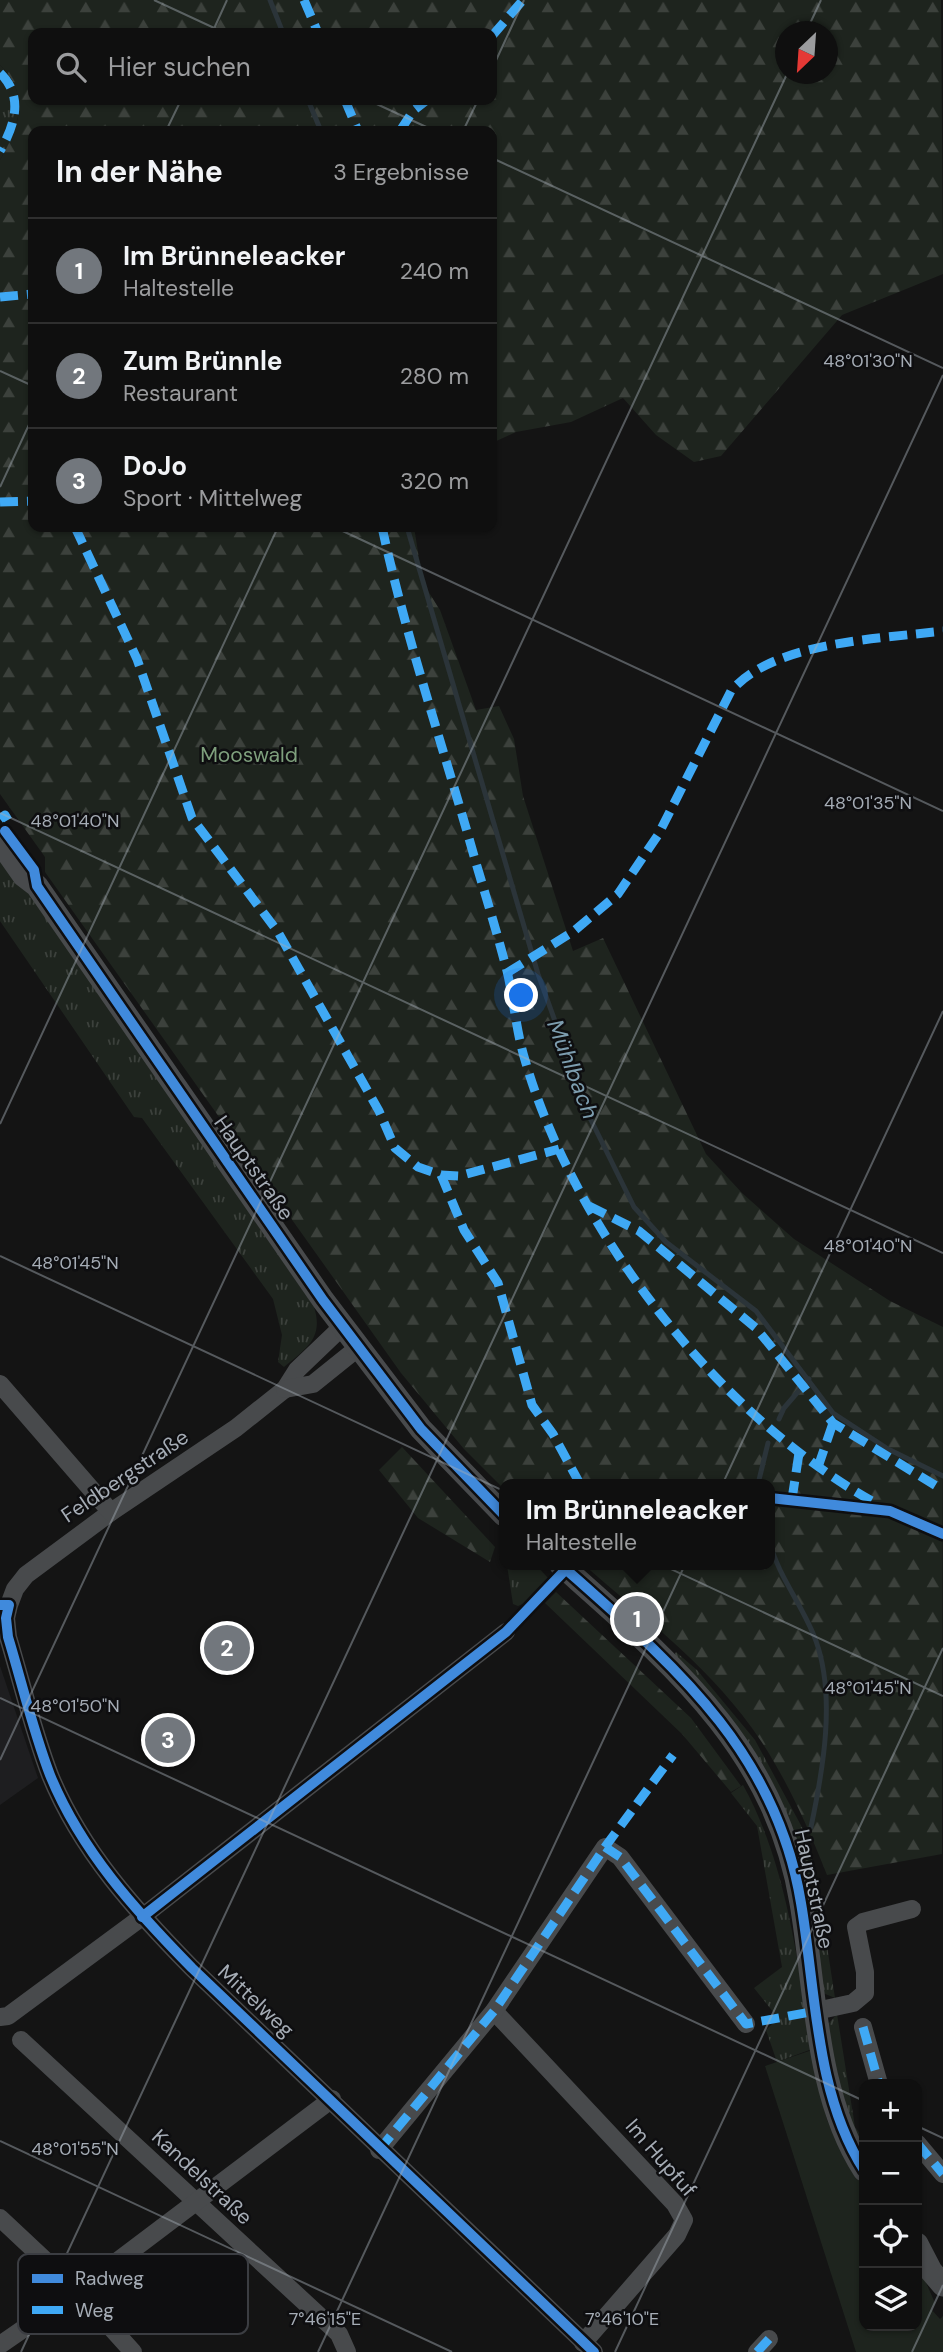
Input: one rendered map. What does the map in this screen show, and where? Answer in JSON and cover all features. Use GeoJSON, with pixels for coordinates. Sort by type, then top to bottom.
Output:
{"type":"FeatureCollection","features":[{"type":"Feature","properties":{"kind":"street","name":"Hauptstraße"},"geometry":{"type":"LineString","coordinates":[[2,832],[24,876],[37,886],[343,1326],[421,1429],[499,1510]]}},
{"type":"Feature","properties":{"kind":"street","name":"Feldbergstraße"},"geometry":{"type":"LineString","coordinates":[[4,1605],[26,1575],[111,1512],[236,1428],[285,1389],[298,1370],[343,1326]]}},
{"type":"Feature","properties":{"kind":"street","name":"Feldbergstraße"},"geometry":{"type":"LineString","coordinates":[[285,1389],[313,1384],[359,1347]]}},
{"type":"Feature","properties":{"kind":"street"},"geometry":{"type":"LineString","coordinates":[[0,1384],[111,1512]]}},
{"type":"Feature","properties":{"kind":"street","name":"Hauptstraße"},"geometry":{"type":"LineString","coordinates":[[567,1570],[690,1685],[736,1743],[767,1792],[793,1863],[833,2105],[849,2146],[859,2161]]}},
{"type":"Feature","properties":{"kind":"street","name":"Mittelweg"},"geometry":{"type":"LineString","coordinates":[[4,1605],[8,1637],[51,1777],[106,1874],[142,1917],[332,2099],[379,2150],[589,2348]]}},
{"type":"Feature","properties":{"kind":"street"},"geometry":{"type":"LineString","coordinates":[[0,2017],[8,2016],[142,1917],[506,1632]]}},
{"type":"Feature","properties":{"kind":"street"},"geometry":{"type":"LineString","coordinates":[[379,2150],[494,2011],[605,1847],[621,1857],[746,2024]]}},
{"type":"Feature","properties":{"kind":"street"},"geometry":{"type":"LineString","coordinates":[[816,2011],[853,2004],[864,1993],[865,1972],[856,1927],[863,1922],[912,1909]]}},
{"type":"Feature","properties":{"kind":"street","name":"Im Hupfuf"},"geometry":{"type":"LineString","coordinates":[[494,2011],[675,2204],[684,2220],[677,2235],[589,2348]]}},
{"type":"Feature","properties":{"kind":"street"},"geometry":{"type":"LineString","coordinates":[[863,2028],[878,2079]]}},
{"type":"Feature","properties":{"kind":"street","name":"Kandelstraße"},"geometry":{"type":"LineString","coordinates":[[20,2040],[339,2334],[347,2352]]}},
{"type":"Feature","properties":{"kind":"street"},"geometry":{"type":"LineString","coordinates":[[127,2254],[332,2099]]}},
{"type":"Feature","properties":{"kind":"street"},"geometry":{"type":"LineString","coordinates":[[922,2149],[943,2174]]}},
{"type":"Feature","properties":{"kind":"street"},"geometry":{"type":"LineString","coordinates":[[0,2218],[38,2254]]}},
{"type":"Feature","properties":{"kind":"street"},"geometry":{"type":"LineString","coordinates":[[928,2254],[931,2270],[943,2285]]}},
{"type":"Feature","properties":{"kind":"street"},"geometry":{"type":"LineString","coordinates":[[0,2345],[18,2333]]}},
{"type":"Feature","properties":{"kind":"street"},"geometry":{"type":"LineString","coordinates":[[117,2334],[134,2352]]}},
{"type":"Feature","properties":{"kind":"shaded area"},"geometry":{"type":"Polygon","coordinates":[[[0,1666],[38,1778],[0,1805],[0,1666]]]}},
{"type":"Feature","properties":{"kind":"green space","name":"Mooswald"},"geometry":{"type":"Polygon","coordinates":[[[0,0],[941,0],[943,274],[842,315],[721,456],[694,462],[656,435],[623,398],[571,422],[516,432],[497,441],[497,126],[28,126],[28,532],[415,532],[423,583],[440,610],[476,710],[499,706],[514,739],[523,796],[573,951],[603,938],[706,1154],[742,1193],[794,1239],[890,1301],[943,1327],[942,1854],[827,1875],[789,1789],[743,1716],[678,1647],[590,1570],[775,1570],[775,1479],[499,1479],[499,1484],[464,1449],[401,1373],[45,872],[45,857],[0,794],[0,160],[17,123],[19,100],[16,88],[0,65],[0,0]]]}},
{"type":"Feature","properties":{"kind":"green space"},"geometry":{"type":"Polygon","coordinates":[[[0,65],[16,88],[19,111],[17,123],[0,160],[0,65]]]}},
{"type":"Feature","properties":{"kind":"green space"},"geometry":{"type":"Polygon","coordinates":[[[0,850],[314,1307],[317,1327],[315,1335],[306,1348],[284,1367],[278,1362],[282,1335],[273,1299],[142,1118],[134,1117],[0,921],[0,850]]]}},
{"type":"Feature","properties":{"kind":"green space"},"geometry":{"type":"Polygon","coordinates":[[[402,1447],[495,1547],[490,1562],[418,1518],[379,1470],[402,1447]]]}},
{"type":"Feature","properties":{"kind":"green space"},"geometry":{"type":"Polygon","coordinates":[[[508,1570],[541,1570],[548,1578],[527,1602],[518,1606],[513,1604],[508,1570]]]}},
{"type":"Feature","properties":{"kind":"green space"},"geometry":{"type":"Polygon","coordinates":[[[556,1592],[691,1718],[741,1786],[731,1792],[682,1734],[545,1603],[556,1592]]]}},
{"type":"Feature","properties":{"kind":"green space"},"geometry":{"type":"Polygon","coordinates":[[[676,1652],[697,1670],[755,1740],[804,1831],[816,1874],[835,1998],[823,1993],[801,1856],[673,1657],[676,1652]]]}},
{"type":"Feature","properties":{"kind":"green space"},"geometry":{"type":"Polygon","coordinates":[[[743,1785],[758,1816],[780,1880],[795,1947],[812,2049],[777,2062],[766,2030],[778,2018],[754,1988],[782,1967],[757,1826],[731,1793],[743,1785]]]}},
{"type":"Feature","properties":{"kind":"green space"},"geometry":{"type":"Polygon","coordinates":[[[837,2014],[859,2140],[841,2101],[827,2025],[837,2014]]]}},
{"type":"Feature","properties":{"kind":"green space"},"geometry":{"type":"Polygon","coordinates":[[[812,2050],[827,2120],[859,2177],[859,2331],[922,2331],[922,2273],[935,2303],[931,2309],[940,2319],[943,2316],[943,2352],[856,2352],[765,2066],[812,2050]]]}},
{"type":"Feature","properties":{"kind":"waterway","name":"Mühlbach"},"geometry":{"type":"LineString","coordinates":[[270,0],[281,28]]}},
{"type":"Feature","properties":{"kind":"waterway","name":"Mühlbach"},"geometry":{"type":"LineString","coordinates":[[310,105],[319,126]]}},
{"type":"Feature","properties":{"kind":"waterway","name":"Mühlbach"},"geometry":{"type":"LineString","coordinates":[[408,532],[538,974],[590,1118],[634,1207],[666,1242],[756,1311],[833,1413],[888,1449],[943,1476]]}},
{"type":"Feature","properties":{"kind":"waterway"},"geometry":{"type":"LineString","coordinates":[[779,1419],[784,1408],[809,1379]]}},
{"type":"Feature","properties":{"kind":"waterway"},"geometry":{"type":"LineString","coordinates":[[759,1479],[768,1443]]}},
{"type":"Feature","properties":{"kind":"waterway"},"geometry":{"type":"LineString","coordinates":[[775,1558],[805,1616],[822,1663],[826,1734],[811,1827]]}},
{"type":"Feature","properties":{"kind":"marked path"},"geometry":{"type":"LineString","coordinates":[[304,0],[316,28]]}},
{"type":"Feature","properties":{"kind":"marked path"},"geometry":{"type":"LineString","coordinates":[[497,30],[523,0]]}},
{"type":"Feature","properties":{"kind":"marked path"},"geometry":{"type":"LineString","coordinates":[[0,73],[8,82],[15,101],[13,121],[0,151]]}},
{"type":"Feature","properties":{"kind":"marked path"},"geometry":{"type":"LineString","coordinates":[[347,105],[356,126]]}},
{"type":"Feature","properties":{"kind":"marked path"},"geometry":{"type":"LineString","coordinates":[[403,126],[421,105]]}},
{"type":"Feature","properties":{"kind":"marked path"},"geometry":{"type":"LineString","coordinates":[[0,297],[28,294]]}},
{"type":"Feature","properties":{"kind":"marked path"},"geometry":{"type":"LineString","coordinates":[[0,502],[28,501]]}},
{"type":"Feature","properties":{"kind":"marked path"},"geometry":{"type":"LineString","coordinates":[[77,532],[137,659],[192,818],[278,932],[379,1111],[395,1148],[418,1167],[441,1175],[459,1176],[559,1149]]}},
{"type":"Feature","properties":{"kind":"marked path"},"geometry":{"type":"LineString","coordinates":[[383,532],[413,651],[503,956],[525,1060],[548,1125],[579,1190],[617,1254],[662,1315],[711,1372],[764,1424],[820,1468],[879,1505]]}},
{"type":"Feature","properties":{"kind":"marked path"},"geometry":{"type":"LineString","coordinates":[[507,973],[574,931],[618,894],[658,835],[731,691],[750,674],[800,652],[830,645],[943,631]]}},
{"type":"Feature","properties":{"kind":"marked path"},"geometry":{"type":"LineString","coordinates":[[0,819],[5,815],[8,820]]}},
{"type":"Feature","properties":{"kind":"marked path"},"geometry":{"type":"LineString","coordinates":[[441,1175],[464,1230],[498,1283],[532,1405],[553,1434],[577,1479]]}},
{"type":"Feature","properties":{"kind":"marked path"},"geometry":{"type":"LineString","coordinates":[[589,1206],[639,1231],[756,1328],[833,1423],[943,1490]]}},
{"type":"Feature","properties":{"kind":"marked path"},"geometry":{"type":"LineString","coordinates":[[818,1467],[833,1423]]}},
{"type":"Feature","properties":{"kind":"marked path"},"geometry":{"type":"LineString","coordinates":[[792,1499],[799,1453]]}},
{"type":"Feature","properties":{"kind":"marked path"},"geometry":{"type":"LineString","coordinates":[[379,2150],[494,2011],[605,1847],[673,1755]]}},
{"type":"Feature","properties":{"kind":"marked path"},"geometry":{"type":"LineString","coordinates":[[605,1847],[620,1857],[746,2024],[816,2011]]}},
{"type":"Feature","properties":{"kind":"marked path"},"geometry":{"type":"LineString","coordinates":[[863,2027],[878,2079]]}},
{"type":"Feature","properties":{"kind":"marked path"},"geometry":{"type":"LineString","coordinates":[[922,2149],[943,2174]]}},
{"type":"Feature","properties":{"kind":"marked path"},"geometry":{"type":"LineString","coordinates":[[757,2352],[769,2339]]}},
{"type":"Feature","properties":{"kind":"cycle path"},"geometry":{"type":"LineString","coordinates":[[5,831],[34,870],[37,886],[323,1300],[421,1429],[499,1510]]}},
{"type":"Feature","properties":{"kind":"cycle path"},"geometry":{"type":"LineString","coordinates":[[775,1499],[890,1511],[943,1534]]}},
{"type":"Feature","properties":{"kind":"cycle path"},"geometry":{"type":"LineString","coordinates":[[142,1917],[506,1632],[565,1570]]}},
{"type":"Feature","properties":{"kind":"cycle path"},"geometry":{"type":"LineString","coordinates":[[566,1570],[679,1674],[713,1713],[743,1754],[768,1799],[788,1848],[801,1903],[826,2075],[836,2109],[859,2161]]}},
{"type":"Feature","properties":{"kind":"cycle path"},"geometry":{"type":"LineString","coordinates":[[0,1605],[9,1605],[6,1618],[8,1637],[50,1775],[77,1829],[112,1879],[192,1968],[594,2352]]}},
{"type":"Feature","properties":{"kind":"place","name":"Im Brünneleacker"},"geometry":{"type":"Point","coordinates":[637,1619]}},
{"type":"Feature","properties":{"kind":"place","name":"Zum Brünnle"},"geometry":{"type":"Point","coordinates":[227,1648]}},
{"type":"Feature","properties":{"kind":"place","name":"DoJo"},"geometry":{"type":"Point","coordinates":[168,1740]}}]}
